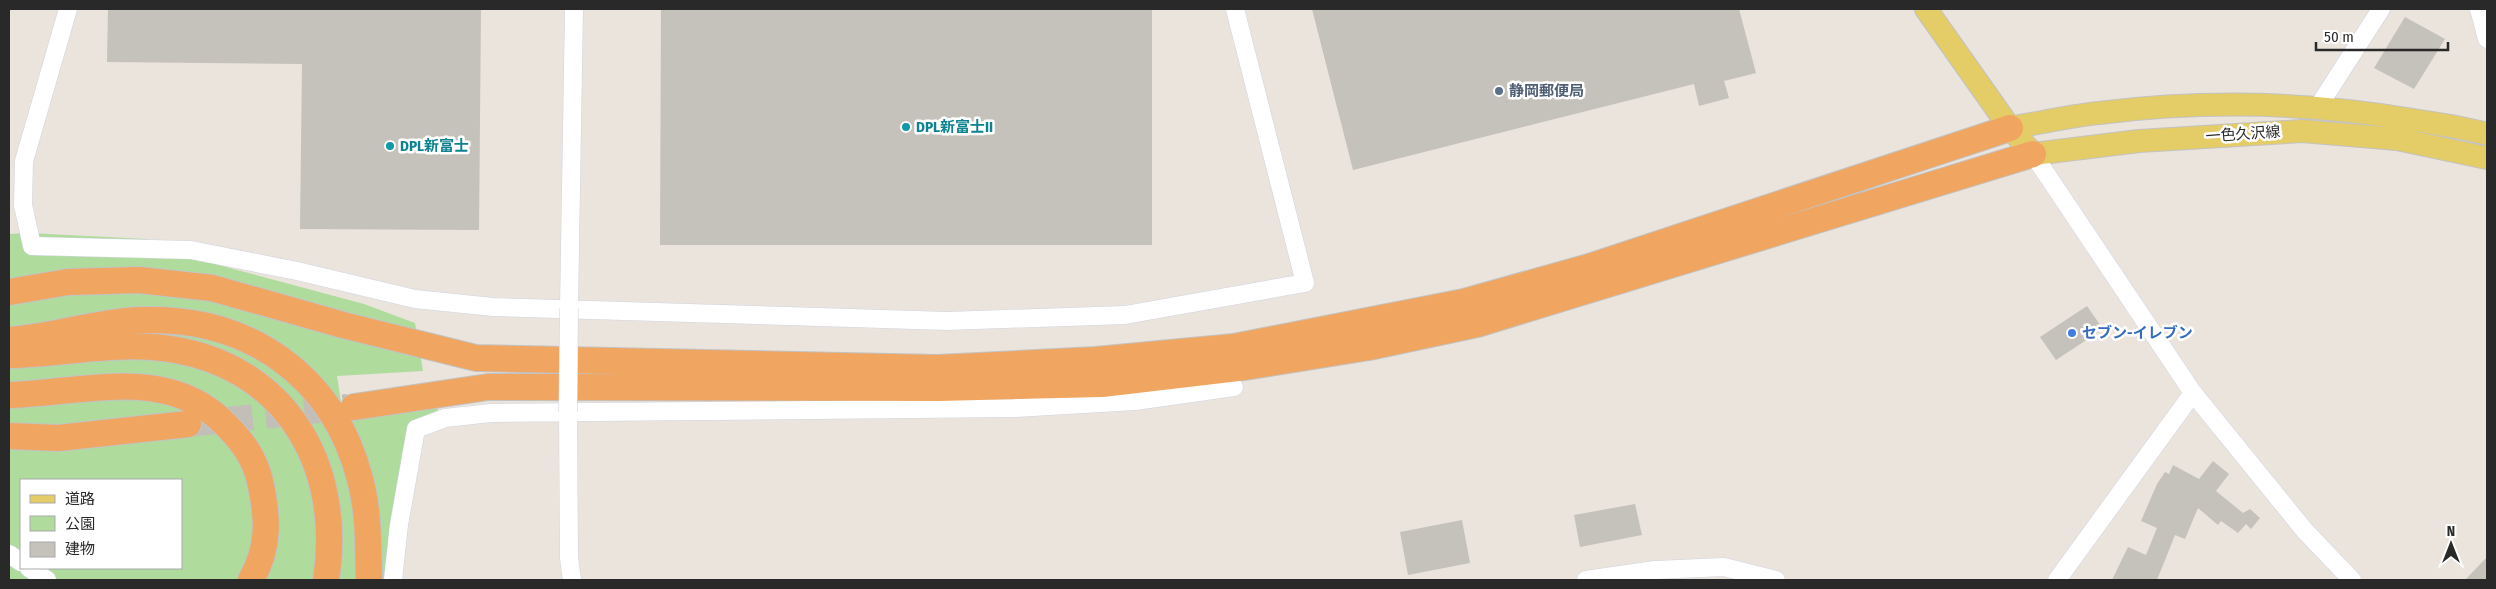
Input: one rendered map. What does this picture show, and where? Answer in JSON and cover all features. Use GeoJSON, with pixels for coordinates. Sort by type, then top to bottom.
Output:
{"type":"FeatureCollection","features":[{"type":"Feature","properties":{"kind":"highway"},"geometry":{"type":"LineString","coordinates":[[9,292],[68,282],[139,280],[212,288],[344,325],[476,358],[938,368],[1096,360],[1234,348],[1464,302],[1589,267],[2010,128]]}},
{"type":"Feature","properties":{"kind":"highway"},"geometry":{"type":"LineString","coordinates":[[354,406],[488,387],[706,389],[1102,384],[1238,368],[1369,347],[1477,324],[2033,154]]}},
{"type":"Feature","properties":{"kind":"highway"},"geometry":{"type":"LineString","coordinates":[[9,340],[97,324],[142,320],[175,320],[213,327],[249,338],[276,354],[295,370],[333,415],[351,451],[367,512],[369,580]]}},
{"type":"Feature","properties":{"kind":"highway"},"geometry":{"type":"LineString","coordinates":[[9,355],[120,347],[162,348],[200,354],[234,368],[258,385],[285,410],[307,440],[322,478],[330,519],[330,556],[326,580]]}},
{"type":"Feature","properties":{"kind":"highway"},"geometry":{"type":"LineString","coordinates":[[9,371],[74,369],[120,363],[159,364],[195,370],[226,382],[252,401],[274,422],[293,451],[306,482],[314,514],[314,557],[310,580]]}},
{"type":"Feature","properties":{"kind":"highway"},"geometry":{"type":"LineString","coordinates":[[9,395],[143,385],[175,394],[210,409],[234,433],[255,462],[266,510],[264,553],[251,580]]}},
{"type":"Feature","properties":{"kind":"highway"},"geometry":{"type":"LineString","coordinates":[[9,436],[58,438],[188,424]]}},
{"type":"Feature","properties":{"kind":"main road"},"geometry":{"type":"LineString","coordinates":[[1926,9],[2010,128],[2033,154]]}},
{"type":"Feature","properties":{"kind":"main road","name":"一色久沢線"},"geometry":{"type":"LineString","coordinates":[[2010,128],[2099,113],[2186,106],[2318,107],[2397,117],[2487,134]]}},
{"type":"Feature","properties":{"kind":"main road","name":"一色久沢線"},"geometry":{"type":"LineString","coordinates":[[2033,154],[2139,141],[2302,131],[2397,139],[2487,158]]}},
{"type":"Feature","properties":{"kind":"street"},"geometry":{"type":"LineString","coordinates":[[68,9],[24,160],[23,205],[32,246],[191,250],[297,271],[415,299],[493,307],[967,321],[1125,315],[1304,283],[1235,9]]}},
{"type":"Feature","properties":{"kind":"street"},"geometry":{"type":"LineString","coordinates":[[572,580],[569,558],[568,412],[574,9]]}},
{"type":"Feature","properties":{"kind":"street"},"geometry":{"type":"LineString","coordinates":[[2318,107],[2382,9]]}},
{"type":"Feature","properties":{"kind":"street"},"geometry":{"type":"LineString","coordinates":[[2479,9],[2487,40]]}},
{"type":"Feature","properties":{"kind":"street"},"geometry":{"type":"LineString","coordinates":[[2033,154],[2193,393],[2305,531],[2352,580]]}},
{"type":"Feature","properties":{"kind":"street"},"geometry":{"type":"LineString","coordinates":[[393,580],[399,525],[416,429],[445,418],[491,413],[1015,408],[1135,401],[1234,387]]}},
{"type":"Feature","properties":{"kind":"street"},"geometry":{"type":"LineString","coordinates":[[2057,580],[2193,393]]}},
{"type":"Feature","properties":{"kind":"street"},"geometry":{"type":"LineString","coordinates":[[9,554],[20,561]]}},
{"type":"Feature","properties":{"kind":"street"},"geometry":{"type":"LineString","coordinates":[[1586,580],[1724,567],[1776,580]]}},
{"type":"Feature","properties":{"kind":"street"},"geometry":{"type":"LineString","coordinates":[[30,569],[47,580]]}},
{"type":"Feature","properties":{"kind":"green space"},"geometry":{"type":"Polygon","coordinates":[[[28,233],[146,239],[170,252],[364,304],[415,323],[423,371],[337,376],[342,408],[436,400],[438,411],[416,429],[400,580],[9,580],[9,234],[28,233]]]}},
{"type":"Feature","properties":{"kind":"building","name":"DPL新富士"},"geometry":{"type":"Polygon","coordinates":[[[108,9],[481,9],[479,230],[300,229],[302,64],[107,62],[108,9]]]}},
{"type":"Feature","properties":{"kind":"building","name":"DPL新富士II"},"geometry":{"type":"Polygon","coordinates":[[[661,9],[1152,9],[1152,245],[660,245],[661,9]]]}},
{"type":"Feature","properties":{"kind":"building","name":"静岡郵便局"},"geometry":{"type":"Polygon","coordinates":[[[1312,9],[1739,9],[1756,73],[1724,81],[1729,98],[1699,106],[1694,84],[1353,170],[1312,9]]]}},
{"type":"Feature","properties":{"kind":"building"},"geometry":{"type":"Polygon","coordinates":[[[2405,17],[2445,39],[2414,89],[2374,68],[2405,17]]]}},
{"type":"Feature","properties":{"kind":"building","name":"セブン-イレブン"},"geometry":{"type":"Polygon","coordinates":[[[2087,306],[2103,329],[2056,360],[2040,337],[2087,306]]]}},
{"type":"Feature","properties":{"kind":"building"},"geometry":{"type":"Polygon","coordinates":[[[2213,461],[2229,474],[2216,491],[2243,513],[2250,509],[2260,518],[2251,529],[2246,524],[2238,533],[2221,521],[2218,525],[2198,508],[2185,539],[2175,535],[2157,580],[2112,580],[2128,547],[2146,555],[2157,528],[2141,521],[2157,484],[2165,472],[2169,474],[2173,465],[2199,479],[2213,461]]]}},
{"type":"Feature","properties":{"kind":"building"},"geometry":{"type":"Polygon","coordinates":[[[1635,504],[1642,535],[1580,547],[1574,515],[1635,504]]]}},
{"type":"Feature","properties":{"kind":"building"},"geometry":{"type":"Polygon","coordinates":[[[1462,520],[1470,563],[1408,575],[1400,532],[1462,520]]]}},
{"type":"Feature","properties":{"kind":"building"},"geometry":{"type":"Polygon","coordinates":[[[2487,557],[2487,580],[2465,580],[2487,557]]]}},
{"type":"Feature","properties":{"kind":"tunnel"},"geometry":{"type":"LineString","coordinates":[[188,424],[348,407]]}},
{"type":"Feature","properties":{"kind":"place","name":"静岡郵便局"},"geometry":{"type":"Point","coordinates":[1499,91]}},
{"type":"Feature","properties":{"kind":"place","name":"DPL新富士II"},"geometry":{"type":"Point","coordinates":[906,127]}},
{"type":"Feature","properties":{"kind":"place","name":"DPL新富士"},"geometry":{"type":"Point","coordinates":[390,146]}},
{"type":"Feature","properties":{"kind":"place","name":"セブン-イレブン"},"geometry":{"type":"Point","coordinates":[2072,333]}}]}
